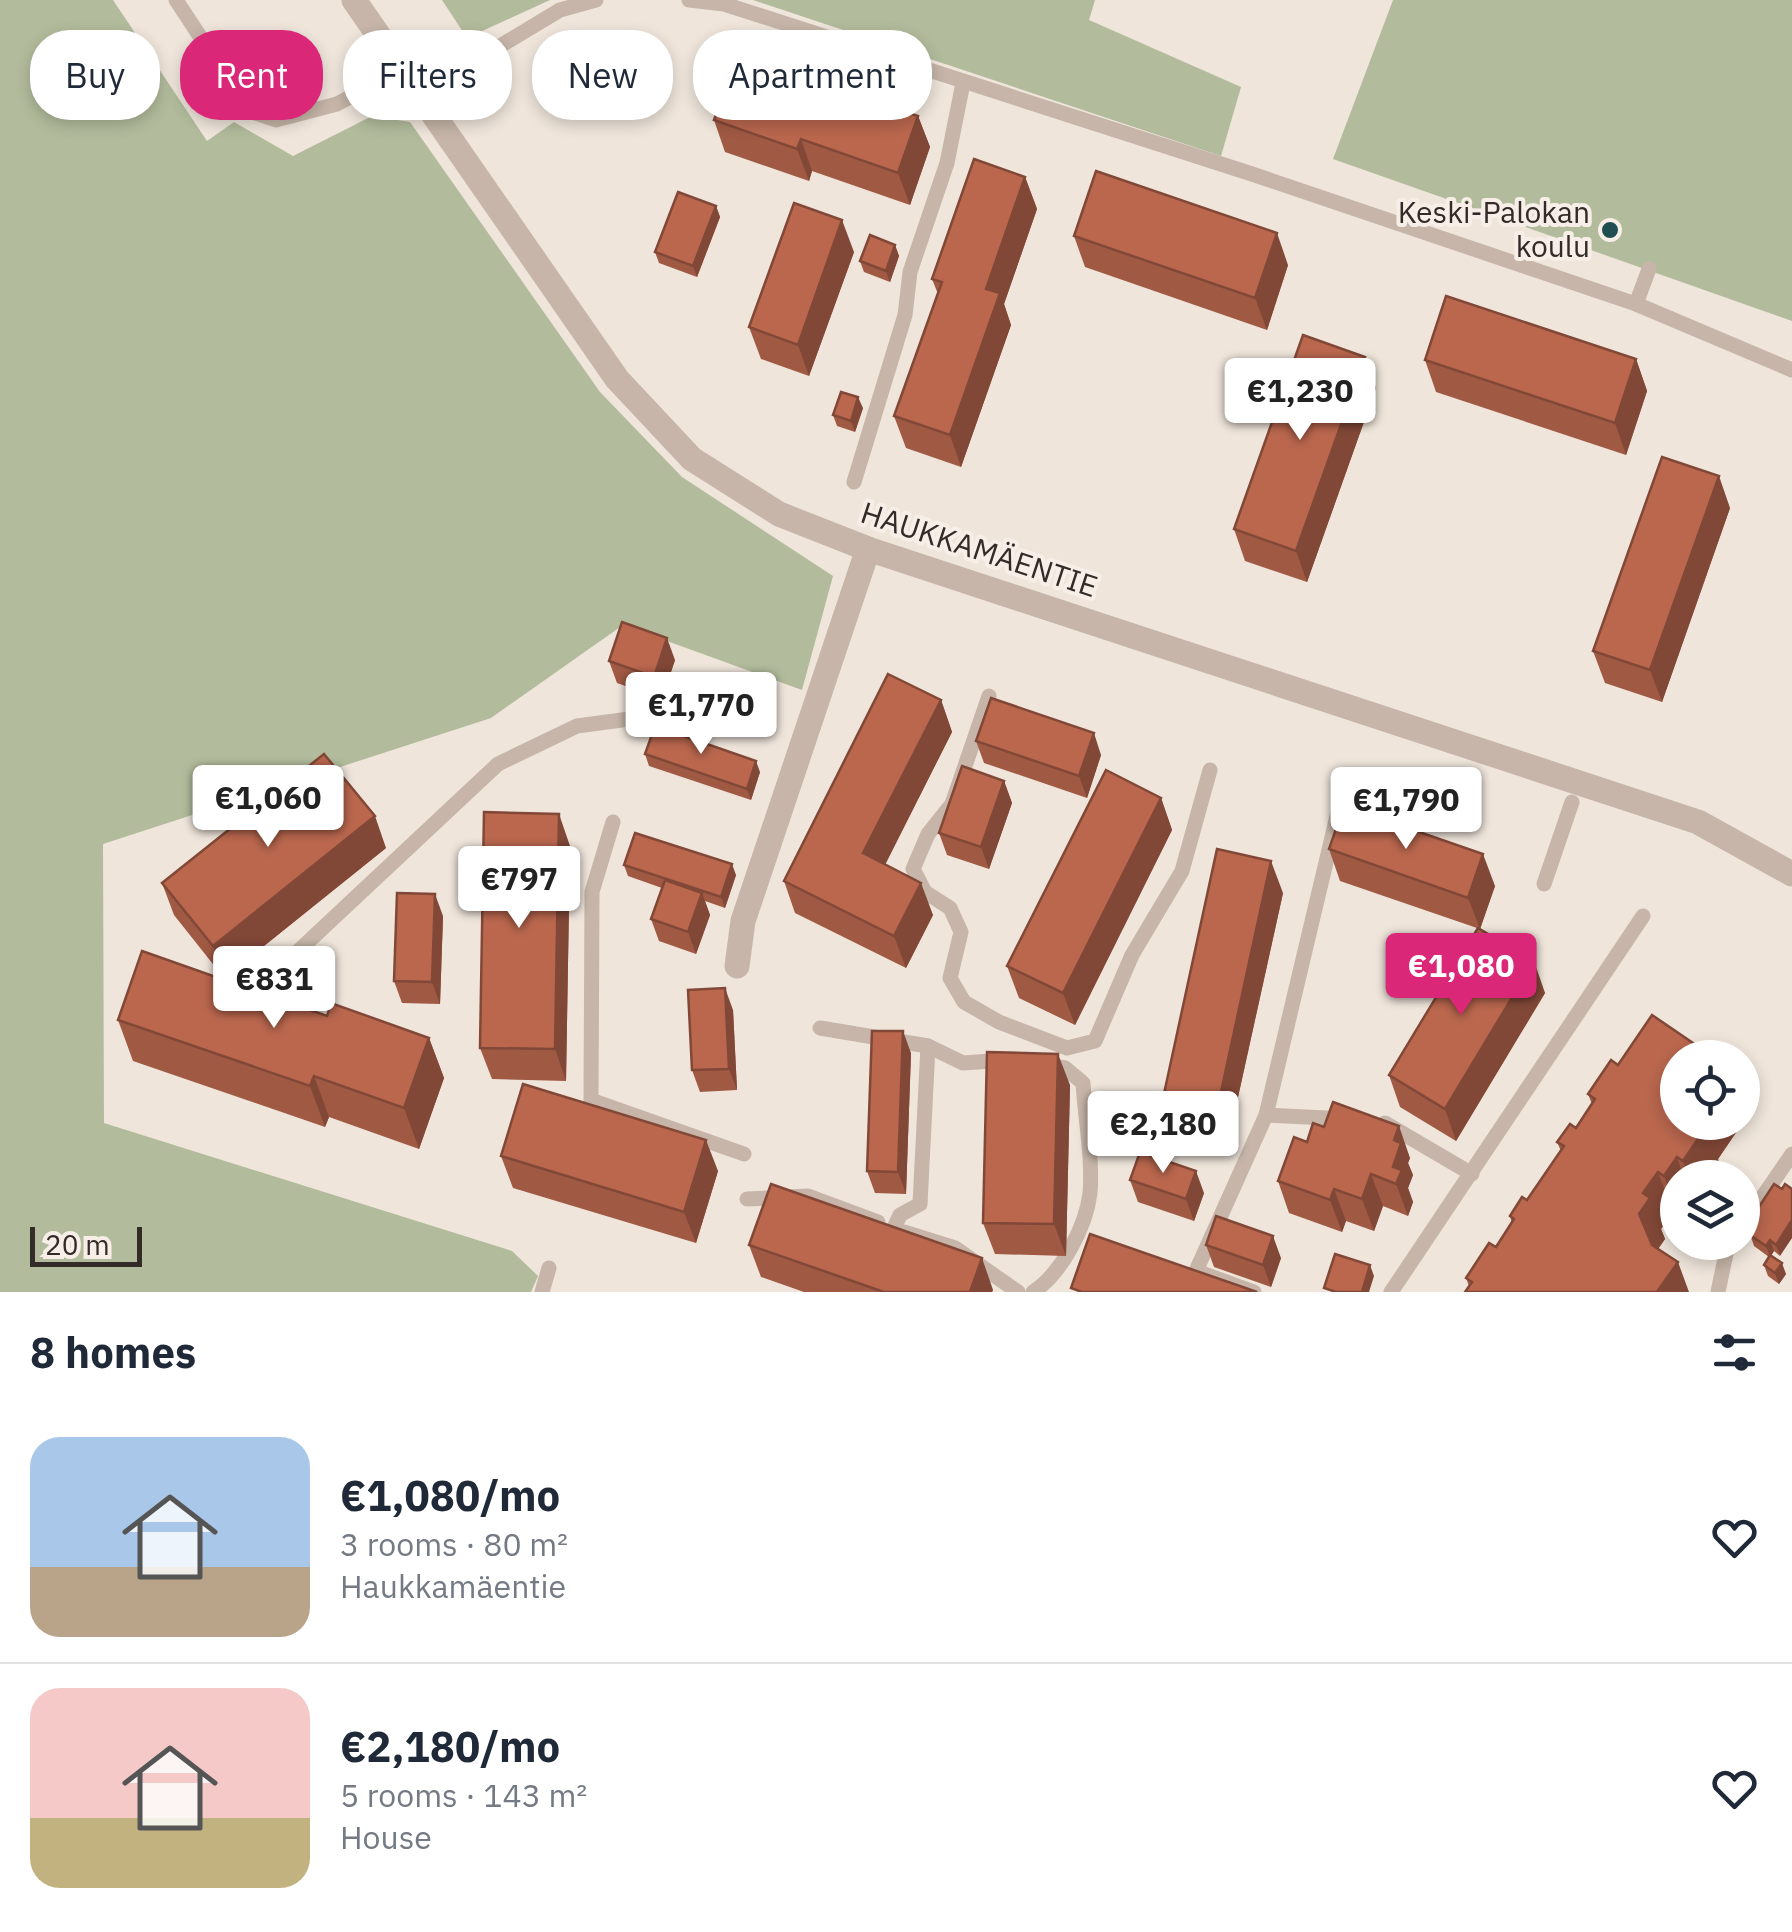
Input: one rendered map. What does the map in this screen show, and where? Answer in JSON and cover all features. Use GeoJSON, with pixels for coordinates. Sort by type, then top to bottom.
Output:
{"type":"FeatureCollection","features":[{"type":"Feature","properties":{"kind":"street","name":"HAUKKAMÄENTIE"},"geometry":{"type":"LineString","coordinates":[[354,0],[375,30]]}},
{"type":"Feature","properties":{"kind":"street","name":"HAUKKAMÄENTIE"},"geometry":{"type":"LineString","coordinates":[[437,120],[617,379],[692,459],[779,514],[868,549],[1698,822],[1792,874]]}},
{"type":"Feature","properties":{"kind":"street"},"geometry":{"type":"LineString","coordinates":[[737,966],[743,921],[868,549]]}},
{"type":"Feature","properties":{"kind":"lane"},"geometry":{"type":"LineString","coordinates":[[176,0],[249,111],[276,120],[288,119],[343,101]]}},
{"type":"Feature","properties":{"kind":"lane"},"geometry":{"type":"LineString","coordinates":[[512,39],[560,10],[596,0]]}},
{"type":"Feature","properties":{"kind":"lane"},"geometry":{"type":"LineString","coordinates":[[689,0],[724,4],[1252,174],[1636,304],[1792,370]]}},
{"type":"Feature","properties":{"kind":"lane"},"geometry":{"type":"LineString","coordinates":[[854,482],[904,315],[910,272],[947,163],[963,82]]}},
{"type":"Feature","properties":{"kind":"lane"},"geometry":{"type":"LineString","coordinates":[[1636,304],[1650,269]]}},
{"type":"Feature","properties":{"kind":"lane"},"geometry":{"type":"LineString","coordinates":[[990,696],[952,804],[928,834],[913,869],[926,892],[950,908],[961,932],[950,978],[964,1002],[999,1022],[1068,1048],[1095,1041],[1132,955],[1182,870],[1210,770]]}},
{"type":"Feature","properties":{"kind":"lane"},"geometry":{"type":"LineString","coordinates":[[247,999],[498,764],[577,726],[660,715]]}},
{"type":"Feature","properties":{"kind":"lane"},"geometry":{"type":"LineString","coordinates":[[1544,884],[1572,802]]}},
{"type":"Feature","properties":{"kind":"lane"},"geometry":{"type":"LineString","coordinates":[[1254,1292],[1196,1271],[1266,1116],[1338,812]]}},
{"type":"Feature","properties":{"kind":"lane"},"geometry":{"type":"LineString","coordinates":[[613,822],[592,892],[591,1100],[744,1154]]}},
{"type":"Feature","properties":{"kind":"lane"},"geometry":{"type":"LineString","coordinates":[[1391,1292],[1642,916]]}},
{"type":"Feature","properties":{"kind":"lane"},"geometry":{"type":"LineString","coordinates":[[820,1028],[928,1046],[963,1062],[1026,1060],[1065,1068],[1083,1082],[1090,1194],[1068,1256],[1049,1282],[1032,1292]]}},
{"type":"Feature","properties":{"kind":"lane"},"geometry":{"type":"LineString","coordinates":[[894,1228],[900,1214],[920,1204],[928,1046]]}},
{"type":"Feature","properties":{"kind":"lane"},"geometry":{"type":"LineString","coordinates":[[1266,1116],[1387,1124],[1472,1174]]}},
{"type":"Feature","properties":{"kind":"lane"},"geometry":{"type":"LineString","coordinates":[[1760,1201],[1792,1154]]}},
{"type":"Feature","properties":{"kind":"lane"},"geometry":{"type":"LineString","coordinates":[[746,1199],[808,1196],[954,1248],[1018,1292]]}},
{"type":"Feature","properties":{"kind":"lane"},"geometry":{"type":"LineString","coordinates":[[1718,1292],[1727,1260]]}},
{"type":"Feature","properties":{"kind":"lane"},"geometry":{"type":"LineString","coordinates":[[542,1292],[549,1268]]}},
{"type":"Feature","properties":{"kind":"green space"},"geometry":{"type":"Polygon","coordinates":[[[0,0],[113,0],[133,30],[30,30],[30,120],[160,120],[160,70],[180,100],[180,120],[193,120],[207,141],[234,122],[293,156],[364,120],[410,122],[600,392],[682,477],[833,576],[802,690],[623,625],[491,718],[103,844],[104,1123],[512,1251],[538,1276],[531,1292],[0,1292],[0,0]]]}},
{"type":"Feature","properties":{"kind":"green space"},"geometry":{"type":"Polygon","coordinates":[[[442,0],[550,0],[484,30],[462,30],[442,0]]]}},
{"type":"Feature","properties":{"kind":"green space"},"geometry":{"type":"Polygon","coordinates":[[[753,0],[1095,0],[1089,20],[1241,87],[1221,156],[932,60],[932,30],[843,30],[753,0]]]}},
{"type":"Feature","properties":{"kind":"green space","name":"Keski-Palokan koulu"},"geometry":{"type":"Polygon","coordinates":[[[1393,0],[1792,0],[1792,321],[1333,159],[1393,0]]]}},
{"type":"Feature","properties":{"kind":"building"},"geometry":{"type":"Polygon","coordinates":[[[714,120],[917,120],[898,173],[801,139],[797,149],[714,120]]]}},
{"type":"Feature","properties":{"kind":"building"},"geometry":{"type":"Polygon","coordinates":[[[974,159],[1025,177],[986,289],[1000,293],[950,435],[894,416],[942,282],[932,279],[974,159]]]}},
{"type":"Feature","properties":{"kind":"building"},"geometry":{"type":"Polygon","coordinates":[[[1096,171],[1277,233],[1255,298],[1074,236],[1096,171]]]}},
{"type":"Feature","properties":{"kind":"building"},"geometry":{"type":"Polygon","coordinates":[[[678,192],[716,206],[693,266],[655,252],[678,192]]]}},
{"type":"Feature","properties":{"kind":"building"},"geometry":{"type":"Polygon","coordinates":[[[794,203],[842,220],[798,345],[749,327],[794,203]]]}},
{"type":"Feature","properties":{"kind":"building"},"geometry":{"type":"Polygon","coordinates":[[[870,235],[895,245],[886,271],[860,261],[870,235]]]}},
{"type":"Feature","properties":{"kind":"building"},"geometry":{"type":"Polygon","coordinates":[[[1446,296],[1636,359],[1615,423],[1425,360],[1446,296]]]}},
{"type":"Feature","properties":{"kind":"building"},"geometry":{"type":"Polygon","coordinates":[[[1303,335],[1365,357],[1296,551],[1234,529],[1303,335]]]}},
{"type":"Feature","properties":{"kind":"building"},"geometry":{"type":"Polygon","coordinates":[[[841,392],[858,397],[851,421],[833,415],[841,392]]]}},
{"type":"Feature","properties":{"kind":"building"},"geometry":{"type":"Polygon","coordinates":[[[1662,457],[1719,476],[1650,670],[1593,651],[1662,457]]]}},
{"type":"Feature","properties":{"kind":"building"},"geometry":{"type":"Polygon","coordinates":[[[622,622],[667,638],[654,677],[609,661],[622,622]]]}},
{"type":"Feature","properties":{"kind":"building"},"geometry":{"type":"Polygon","coordinates":[[[888,674],[941,700],[863,853],[921,883],[894,936],[784,881],[888,674]]]}},
{"type":"Feature","properties":{"kind":"building"},"geometry":{"type":"Polygon","coordinates":[[[991,698],[1094,733],[1079,776],[976,741],[991,698]]]}},
{"type":"Feature","properties":{"kind":"building"},"geometry":{"type":"Polygon","coordinates":[[[655,726],[756,761],[747,789],[645,754],[655,726]]]}},
{"type":"Feature","properties":{"kind":"building"},"geometry":{"type":"Polygon","coordinates":[[[324,754],[375,816],[213,946],[162,883],[324,754]]]}},
{"type":"Feature","properties":{"kind":"building"},"geometry":{"type":"Polygon","coordinates":[[[962,766],[1004,781],[981,847],[939,833],[962,766]]]}},
{"type":"Feature","properties":{"kind":"building"},"geometry":{"type":"Polygon","coordinates":[[[1106,770],[1161,798],[1063,993],[1007,966],[1106,770]]]}},
{"type":"Feature","properties":{"kind":"building"},"geometry":{"type":"Polygon","coordinates":[[[1344,806],[1483,854],[1468,898],[1329,849],[1344,806]]]}},
{"type":"Feature","properties":{"kind":"building"},"geometry":{"type":"Polygon","coordinates":[[[484,812],[559,814],[555,1049],[480,1048],[484,812]]]}},
{"type":"Feature","properties":{"kind":"building"},"geometry":{"type":"Polygon","coordinates":[[[635,833],[732,864],[721,897],[624,865],[635,833]]]}},
{"type":"Feature","properties":{"kind":"building"},"geometry":{"type":"Polygon","coordinates":[[[1217,849],[1271,861],[1216,1115],[1162,1103],[1217,849]]]}},
{"type":"Feature","properties":{"kind":"building"},"geometry":{"type":"Polygon","coordinates":[[[665,880],[702,893],[688,932],[651,919],[665,880]]]}},
{"type":"Feature","properties":{"kind":"building"},"geometry":{"type":"Polygon","coordinates":[[[397,893],[435,894],[432,982],[394,981],[397,893]]]}},
{"type":"Feature","properties":{"kind":"building"},"geometry":{"type":"Polygon","coordinates":[[[1478,928],[1534,961],[1445,1109],[1389,1075],[1478,928]]]}},
{"type":"Feature","properties":{"kind":"building"},"geometry":{"type":"Polygon","coordinates":[[[142,951],[327,1016],[331,1003],[429,1038],[404,1108],[314,1076],[310,1086],[118,1020],[142,951]]]}},
{"type":"Feature","properties":{"kind":"building"},"geometry":{"type":"Polygon","coordinates":[[[725,988],[729,1069],[692,1070],[688,990],[725,988]]]}},
{"type":"Feature","properties":{"kind":"building"},"geometry":{"type":"Polygon","coordinates":[[[1652,1015],[1689,1040],[1660,1040],[1660,1140],[1697,1140],[1684,1160],[1660,1160],[1660,1173],[1643,1193],[1650,1198],[1639,1214],[1652,1245],[1660,1250],[1660,1260],[1678,1262],[1657,1292],[1465,1292],[1472,1282],[1466,1278],[1489,1243],[1496,1247],[1514,1219],[1510,1216],[1522,1197],[1527,1200],[1564,1146],[1557,1142],[1570,1124],[1576,1128],[1595,1099],[1588,1094],[1611,1060],[1618,1065],[1652,1015]]]}},
{"type":"Feature","properties":{"kind":"building"},"geometry":{"type":"Polygon","coordinates":[[[872,1031],[903,1031],[898,1172],[867,1171],[872,1031]]]}},
{"type":"Feature","properties":{"kind":"building"},"geometry":{"type":"Polygon","coordinates":[[[987,1052],[1058,1054],[1054,1224],[983,1223],[987,1052]]]}},
{"type":"Feature","properties":{"kind":"building"},"geometry":{"type":"Polygon","coordinates":[[[523,1084],[706,1140],[684,1212],[501,1156],[523,1084]]]}},
{"type":"Feature","properties":{"kind":"building"},"geometry":{"type":"Polygon","coordinates":[[[1333,1102],[1399,1126],[1394,1140],[1401,1143],[1393,1167],[1402,1170],[1396,1184],[1371,1174],[1362,1199],[1334,1189],[1330,1200],[1278,1181],[1294,1137],[1307,1142],[1313,1123],[1324,1127],[1333,1102]]]}},
{"type":"Feature","properties":{"kind":"building"},"geometry":{"type":"Polygon","coordinates":[[[1140,1152],[1196,1171],[1186,1199],[1130,1180],[1140,1152]]]}},
{"type":"Feature","properties":{"kind":"building"},"geometry":{"type":"Polygon","coordinates":[[[771,1184],[982,1258],[970,1292],[884,1292],[749,1245],[771,1184]]]}},
{"type":"Feature","properties":{"kind":"building"},"geometry":{"type":"Polygon","coordinates":[[[1774,1184],[1792,1189],[1792,1220],[1776,1245],[1770,1240],[1766,1246],[1760,1242],[1760,1205],[1774,1184]]]}},
{"type":"Feature","properties":{"kind":"building"},"geometry":{"type":"Polygon","coordinates":[[[1216,1216],[1273,1236],[1263,1265],[1206,1245],[1216,1216]]]}},
{"type":"Feature","properties":{"kind":"building"},"geometry":{"type":"Polygon","coordinates":[[[1090,1234],[1257,1292],[1082,1292],[1071,1288],[1090,1234]]]}},
{"type":"Feature","properties":{"kind":"building"},"geometry":{"type":"Polygon","coordinates":[[[1335,1254],[1370,1265],[1362,1292],[1324,1288],[1335,1254]]]}},
{"type":"Feature","properties":{"kind":"building"},"geometry":{"type":"Polygon","coordinates":[[[1770,1255],[1782,1263],[1775,1273],[1764,1265],[1770,1255]]]}},
{"type":"Feature","properties":{"kind":"place","name":"Keski-Palokan koulu"},"geometry":{"type":"Point","coordinates":[1610,230]}}]}
